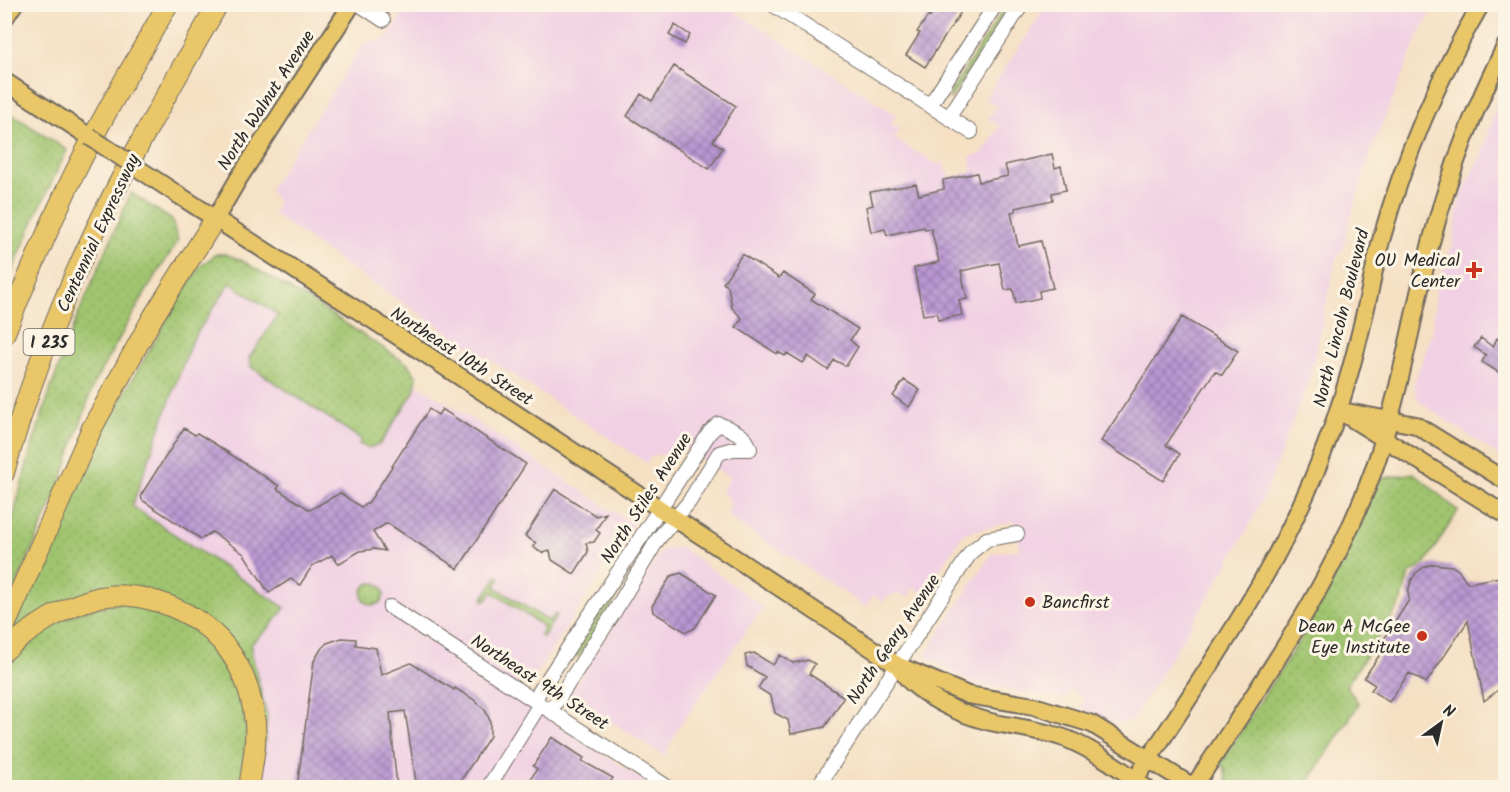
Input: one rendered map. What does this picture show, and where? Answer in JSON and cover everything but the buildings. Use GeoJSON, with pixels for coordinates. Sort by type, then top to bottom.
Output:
{"type":"FeatureCollection","features":[{"type":"Feature","properties":{"kind":"highway","name":"I 235"},"geometry":{"type":"LineString","coordinates":[[4,335],[67,189],[126,77],[168,4]]}},
{"type":"Feature","properties":{"kind":"highway","name":"Centennial Expressway"},"geometry":{"type":"LineString","coordinates":[[4,472],[34,381],[68,292],[93,235],[163,101],[218,4]]}},
{"type":"Feature","properties":{"kind":"highway"},"geometry":{"type":"LineString","coordinates":[[4,628],[92,428],[153,317],[215,219]]}},
{"type":"Feature","properties":{"kind":"highway"},"geometry":{"type":"LineString","coordinates":[[4,651],[55,614],[74,605],[101,597],[123,595],[146,598],[183,611],[210,629],[223,643],[241,669],[247,685],[255,725],[249,788]]}},
{"type":"Feature","properties":{"kind":"main road"},"geometry":{"type":"LineString","coordinates":[[4,20],[14,4]]}},
{"type":"Feature","properties":{"kind":"main road","name":"North Walnut Avenue"},"geometry":{"type":"LineString","coordinates":[[215,219],[352,4]]}},
{"type":"Feature","properties":{"kind":"main road","name":"North Lincoln Boulevard"},"geometry":{"type":"LineString","coordinates":[[1137,785],[1149,759],[1244,614],[1273,563],[1309,488],[1355,356],[1381,239],[1402,171],[1439,82],[1481,4]]}},
{"type":"Feature","properties":{"kind":"main road"},"geometry":{"type":"LineString","coordinates":[[1194,787],[1285,647],[1321,584],[1365,491],[1390,420],[1439,212],[1469,125],[1506,45]]}},
{"type":"Feature","properties":{"kind":"main road","name":"Northeast 10th Street"},"geometry":{"type":"LineString","coordinates":[[4,81],[897,665],[968,695],[1034,706],[1092,724],[1194,787]]}},
{"type":"Feature","properties":{"kind":"main road"},"geometry":{"type":"LineString","coordinates":[[1338,410],[1416,425],[1506,481]]}},
{"type":"Feature","properties":{"kind":"main road"},"geometry":{"type":"LineString","coordinates":[[1338,410],[1506,515]]}},
{"type":"Feature","properties":{"kind":"main road","name":"Northeast 10th Street"},"geometry":{"type":"LineString","coordinates":[[897,665],[912,683],[952,708],[997,723],[1067,739],[1089,749],[1137,785]]}},
{"type":"Feature","properties":{"kind":"street"},"geometry":{"type":"LineString","coordinates":[[359,4],[383,20]]}},
{"type":"Feature","properties":{"kind":"street"},"geometry":{"type":"LineString","coordinates":[[772,4],[971,132]]}},
{"type":"Feature","properties":{"kind":"street"},"geometry":{"type":"LineString","coordinates":[[930,105],[996,4]]}},
{"type":"Feature","properties":{"kind":"street"},"geometry":{"type":"LineString","coordinates":[[949,117],[1022,4]]}},
{"type":"Feature","properties":{"kind":"street","name":"North Stiles Avenue"},"geometry":{"type":"LineString","coordinates":[[488,788],[542,705],[659,509],[710,432],[719,424],[739,433],[748,442],[750,449],[733,449],[719,453],[689,502],[658,539],[613,614],[542,705]]}},
{"type":"Feature","properties":{"kind":"street","name":"North Geary Avenue"},"geometry":{"type":"LineString","coordinates":[[817,788],[976,547],[987,539],[1017,534]]}},
{"type":"Feature","properties":{"kind":"street","name":"Northeast 9th Street"},"geometry":{"type":"LineString","coordinates":[[390,607],[669,788]]}},
{"type":"Feature","properties":{"kind":"shaded area"},"geometry":{"type":"Polygon","coordinates":[[[692,4],[699,10],[703,5],[707,8],[709,5],[725,5],[896,115],[891,124],[899,129],[894,138],[935,164],[944,163],[946,173],[950,177],[970,173],[972,167],[970,157],[983,153],[1000,126],[988,119],[997,106],[985,99],[1047,5],[1435,5],[1418,37],[1372,149],[1343,248],[1336,259],[1310,376],[1268,487],[1248,528],[1211,593],[1132,720],[1115,723],[1080,708],[1084,697],[1071,690],[1065,699],[972,683],[925,655],[992,553],[1020,550],[1014,521],[964,533],[924,594],[914,587],[908,597],[895,594],[887,597],[883,602],[873,595],[866,607],[726,515],[730,507],[729,501],[721,491],[730,478],[678,444],[670,458],[663,454],[656,455],[649,458],[647,463],[353,270],[273,214],[277,201],[269,190],[365,41],[369,44],[373,40],[377,43],[380,39],[385,41],[401,16],[396,13],[399,8],[396,5],[692,4]]]}},
{"type":"Feature","properties":{"kind":"shaded area","name":"OU Medical Center"},"geometry":{"type":"Polygon","coordinates":[[[1505,82],[1505,460],[1421,403],[1413,386],[1432,333],[1436,289],[1452,247],[1460,198],[1483,152],[1498,97],[1505,82]]]}},
{"type":"Feature","properties":{"kind":"shaded area"},"geometry":{"type":"Polygon","coordinates":[[[230,283],[403,400],[416,383],[633,524],[535,676],[526,670],[516,686],[522,693],[521,701],[654,787],[260,787],[267,717],[251,649],[252,643],[268,629],[285,608],[131,506],[191,342],[230,283]]]}},
{"type":"Feature","properties":{"kind":"shaded area"},"geometry":{"type":"Polygon","coordinates":[[[681,547],[763,607],[679,727],[664,756],[569,694],[662,550],[681,547]]]}},
{"type":"Feature","properties":{"kind":"green space"},"geometry":{"type":"Polygon","coordinates":[[[1007,4],[1014,5],[950,99],[949,94],[1007,4]]]}},
{"type":"Feature","properties":{"kind":"green space"},"geometry":{"type":"Polygon","coordinates":[[[5,105],[9,107],[7,111],[67,150],[5,288],[5,105]]]}},
{"type":"Feature","properties":{"kind":"green space"},"geometry":{"type":"Polygon","coordinates":[[[131,193],[172,220],[178,241],[145,293],[94,383],[59,487],[5,612],[5,549],[29,456],[75,322],[131,193]]]}},
{"type":"Feature","properties":{"kind":"green space"},"geometry":{"type":"Polygon","coordinates":[[[216,254],[225,254],[241,260],[320,307],[408,364],[417,377],[414,392],[380,444],[368,448],[359,444],[361,439],[251,367],[249,358],[278,315],[230,283],[191,342],[132,506],[285,608],[268,629],[252,643],[251,649],[267,717],[260,787],[256,787],[248,668],[141,590],[17,632],[13,628],[83,465],[177,302],[200,266],[216,254]]]}},
{"type":"Feature","properties":{"kind":"green space"},"geometry":{"type":"Polygon","coordinates":[[[1414,473],[1458,511],[1424,565],[1409,574],[1401,603],[1346,686],[1359,704],[1305,787],[1233,787],[1228,784],[1224,767],[1220,763],[1296,646],[1330,587],[1379,479],[1414,473]]]}},
{"type":"Feature","properties":{"kind":"green space"},"geometry":{"type":"Polygon","coordinates":[[[626,575],[610,610],[577,657],[574,653],[626,575]]]}},
{"type":"Feature","properties":{"kind":"green space"},"geometry":{"type":"Polygon","coordinates":[[[497,576],[500,578],[495,587],[548,621],[557,615],[543,637],[540,635],[544,627],[492,592],[486,600],[483,600],[497,576]]]}},
{"type":"Feature","properties":{"kind":"green space"},"geometry":{"type":"Polygon","coordinates":[[[373,583],[381,586],[384,594],[381,602],[373,605],[365,602],[362,594],[365,586],[373,583]]]}},
{"type":"Feature","properties":{"kind":"green space"},"geometry":{"type":"Polygon","coordinates":[[[117,603],[139,605],[180,618],[221,652],[242,694],[247,738],[239,787],[5,788],[5,665],[29,642],[55,624],[84,611],[117,603]]]}},
{"type":"Feature","properties":{"kind":"place","name":"OU Medical Center"},"geometry":{"type":"Point","coordinates":[1474,270]}},
{"type":"Feature","properties":{"kind":"place","name":"Bancfirst"},"geometry":{"type":"Point","coordinates":[1030,602]}},
{"type":"Feature","properties":{"kind":"place","name":"Dean A McGee Eye Institute"},"geometry":{"type":"Point","coordinates":[1422,636]}}]}
